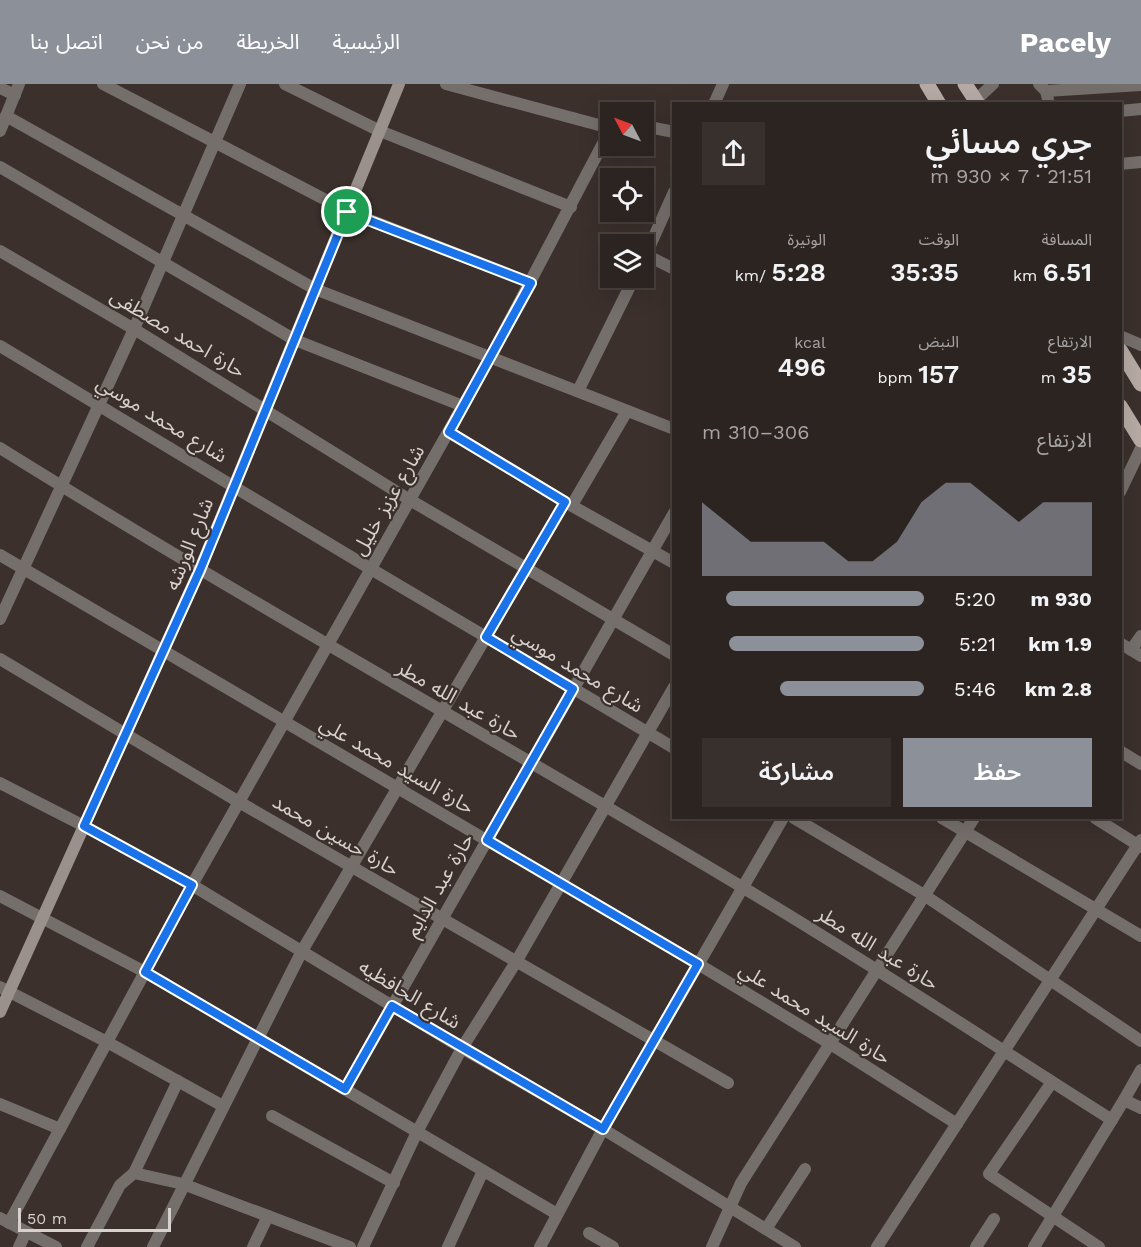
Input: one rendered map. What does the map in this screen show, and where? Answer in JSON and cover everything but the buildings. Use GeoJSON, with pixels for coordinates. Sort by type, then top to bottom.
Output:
{"type":"FeatureCollection","features":[{"type":"Feature","properties":{"kind":"main road"},"geometry":{"type":"LineString","coordinates":[[927,84],[938,102]]}},
{"type":"Feature","properties":{"kind":"main road"},"geometry":{"type":"LineString","coordinates":[[965,84],[977,102]]}},
{"type":"Feature","properties":{"kind":"main road"},"geometry":{"type":"LineString","coordinates":[[1122,353],[1141,384]]}},
{"type":"Feature","properties":{"kind":"main road"},"geometry":{"type":"LineString","coordinates":[[1122,409],[1141,440]]}},
{"type":"Feature","properties":{"kind":"street"},"geometry":{"type":"LineString","coordinates":[[103,84],[347,212],[531,283]]}},
{"type":"Feature","properties":{"kind":"street"},"geometry":{"type":"LineString","coordinates":[[0,620],[134,329],[240,84]]}},
{"type":"Feature","properties":{"kind":"street"},"geometry":{"type":"LineString","coordinates":[[285,84],[380,132],[571,207]]}},
{"type":"Feature","properties":{"kind":"street","name":"شارع الورشه"},"geometry":{"type":"LineString","coordinates":[[0,1012],[5,989],[43,918],[200,570],[399,84]]}},
{"type":"Feature","properties":{"kind":"street"},"geometry":{"type":"LineString","coordinates":[[446,84],[600,126]]}},
{"type":"Feature","properties":{"kind":"street"},"geometry":{"type":"LineString","coordinates":[[715,102],[723,84]]}},
{"type":"Feature","properties":{"kind":"street"},"geometry":{"type":"LineString","coordinates":[[977,102],[993,84]]}},
{"type":"Feature","properties":{"kind":"street"},"geometry":{"type":"LineString","coordinates":[[1045,93],[1141,85]]}},
{"type":"Feature","properties":{"kind":"street"},"geometry":{"type":"LineString","coordinates":[[0,88],[17,90],[0,131]]}},
{"type":"Feature","properties":{"kind":"street"},"geometry":{"type":"LineString","coordinates":[[1122,111],[1141,109]]}},
{"type":"Feature","properties":{"kind":"street"},"geometry":{"type":"LineString","coordinates":[[6,116],[315,289],[672,428]]}},
{"type":"Feature","properties":{"kind":"street"},"geometry":{"type":"LineString","coordinates":[[654,128],[672,132]]}},
{"type":"Feature","properties":{"kind":"street","name":"شارع عزيز خليل"},"geometry":{"type":"LineString","coordinates":[[4,1221],[60,1129],[192,885],[449,432],[531,283],[600,149]]}},
{"type":"Feature","properties":{"kind":"street"},"geometry":{"type":"LineString","coordinates":[[1122,164],[1141,162]]}},
{"type":"Feature","properties":{"kind":"street"},"geometry":{"type":"LineString","coordinates":[[0,167],[295,340],[463,406]]}},
{"type":"Feature","properties":{"kind":"street"},"geometry":{"type":"LineString","coordinates":[[654,237],[672,196]]}},
{"type":"Feature","properties":{"kind":"street","name":"حارة احمد مصطفى"},"geometry":{"type":"LineString","coordinates":[[0,252],[134,329],[410,500],[672,654]]}},
{"type":"Feature","properties":{"kind":"street"},"geometry":{"type":"LineString","coordinates":[[654,261],[672,268]]}},
{"type":"Feature","properties":{"kind":"street"},"geometry":{"type":"LineString","coordinates":[[578,392],[629,288]]}},
{"type":"Feature","properties":{"kind":"street"},"geometry":{"type":"LineString","coordinates":[[1122,337],[1141,345]]}},
{"type":"Feature","properties":{"kind":"street","name":"شارع محمد موسي"},"geometry":{"type":"LineString","coordinates":[[0,346],[672,747]]}},
{"type":"Feature","properties":{"kind":"street"},"geometry":{"type":"LineString","coordinates":[[153,1247],[302,951],[527,568],[627,411]]}},
{"type":"Feature","properties":{"kind":"street"},"geometry":{"type":"LineString","coordinates":[[449,432],[569,504],[672,562]]}},
{"type":"Feature","properties":{"kind":"street","name":"حارة عبد الله مطر"},"geometry":{"type":"LineString","coordinates":[[0,448],[328,646],[743,887],[1112,1120]]}},
{"type":"Feature","properties":{"kind":"street"},"geometry":{"type":"LineString","coordinates":[[1122,488],[1141,448]]}},
{"type":"Feature","properties":{"kind":"street","name":"حارة عبد الدايم"},"geometry":{"type":"LineString","coordinates":[[345,1089],[672,516]]}},
{"type":"Feature","properties":{"kind":"street","name":"حارة السيد محمد علي"},"geometry":{"type":"LineString","coordinates":[[0,555],[698,964],[957,1124]]}},
{"type":"Feature","properties":{"kind":"street"},"geometry":{"type":"LineString","coordinates":[[1131,650],[1141,636]]}},
{"type":"Feature","properties":{"kind":"street","name":"حارة حسين محمد"},"geometry":{"type":"LineString","coordinates":[[0,659],[239,802],[728,1083]]}},
{"type":"Feature","properties":{"kind":"street"},"geometry":{"type":"LineString","coordinates":[[363,1247],[417,1132],[462,1048],[516,962],[672,690]]}},
{"type":"Feature","properties":{"kind":"street"},"geometry":{"type":"LineString","coordinates":[[1122,752],[1141,764]]}},
{"type":"Feature","properties":{"kind":"street","name":"شارع الحافظيه"},"geometry":{"type":"LineString","coordinates":[[0,783],[192,885],[462,1048],[603,1129],[795,1247]]}},
{"type":"Feature","properties":{"kind":"street"},"geometry":{"type":"LineString","coordinates":[[540,1247],[603,1129],[782,819]]}},
{"type":"Feature","properties":{"kind":"street"},"geometry":{"type":"LineString","coordinates":[[796,819],[924,895],[1141,1041]]}},
{"type":"Feature","properties":{"kind":"street"},"geometry":{"type":"LineString","coordinates":[[944,819],[1141,936]]}},
{"type":"Feature","properties":{"kind":"street"},"geometry":{"type":"LineString","coordinates":[[712,1247],[741,1183],[973,819]]}},
{"type":"Feature","properties":{"kind":"street"},"geometry":{"type":"LineString","coordinates":[[877,1247],[1140,844],[1097,819]]}},
{"type":"Feature","properties":{"kind":"street"},"geometry":{"type":"LineString","coordinates":[[0,896],[145,972],[557,1214]]}},
{"type":"Feature","properties":{"kind":"street"},"geometry":{"type":"LineString","coordinates":[[5,989],[223,1106]]}},
{"type":"Feature","properties":{"kind":"street"},"geometry":{"type":"LineString","coordinates":[[1034,1247],[1141,1070]]}},
{"type":"Feature","properties":{"kind":"street"},"geometry":{"type":"LineString","coordinates":[[87,1247],[120,1185],[134,1173],[178,1082]]}},
{"type":"Feature","properties":{"kind":"street"},"geometry":{"type":"LineString","coordinates":[[1053,1082],[989,1174],[1100,1247]]}},
{"type":"Feature","properties":{"kind":"street"},"geometry":{"type":"LineString","coordinates":[[1124,1100],[1141,1108]]}},
{"type":"Feature","properties":{"kind":"street"},"geometry":{"type":"LineString","coordinates":[[0,1104],[60,1129]]}},
{"type":"Feature","properties":{"kind":"street"},"geometry":{"type":"LineString","coordinates":[[272,1116],[394,1183]]}},
{"type":"Feature","properties":{"kind":"street"},"geometry":{"type":"LineString","coordinates":[[766,1229],[805,1169]]}},
{"type":"Feature","properties":{"kind":"street"},"geometry":{"type":"LineString","coordinates":[[448,1247],[483,1171]]}},
{"type":"Feature","properties":{"kind":"street"},"geometry":{"type":"LineString","coordinates":[[134,1173],[183,1184],[350,1247]]}},
{"type":"Feature","properties":{"kind":"street"},"geometry":{"type":"LineString","coordinates":[[253,1247],[268,1216]]}},
{"type":"Feature","properties":{"kind":"street"},"geometry":{"type":"LineString","coordinates":[[976,1247],[994,1219]]}},
{"type":"Feature","properties":{"kind":"street"},"geometry":{"type":"LineString","coordinates":[[4,1221],[56,1247]]}},
{"type":"Feature","properties":{"kind":"street"},"geometry":{"type":"LineString","coordinates":[[19,1247],[26,1232]]}},
{"type":"Feature","properties":{"kind":"street"},"geometry":{"type":"LineString","coordinates":[[589,1233],[613,1247]]}},
{"type":"Feature","properties":{"kind":"route"},"geometry":{"type":"LineString","coordinates":[[347,212],[531,283],[449,432],[565,502],[486,637],[573,689],[487,840],[698,964],[603,1129],[392,1006],[345,1089],[259,1040],[145,972],[192,885],[84,826],[200,570],[347,212]]}}]}
